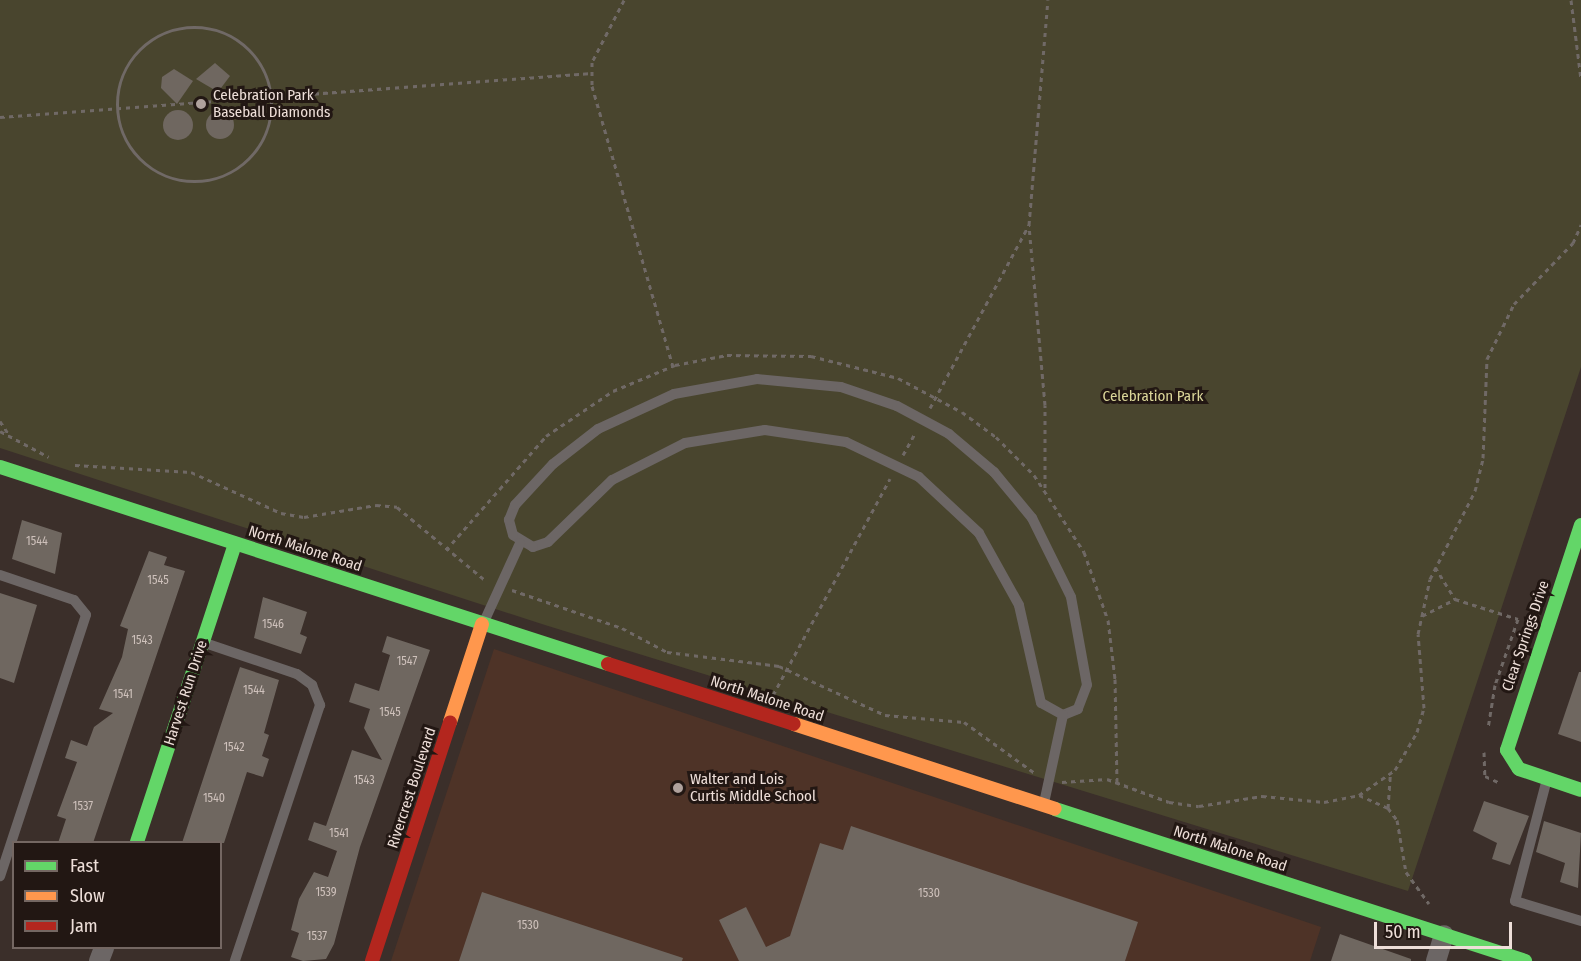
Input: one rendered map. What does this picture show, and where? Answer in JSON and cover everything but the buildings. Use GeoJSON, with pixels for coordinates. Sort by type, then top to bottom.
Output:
{"type":"FeatureCollection","features":[{"type":"Feature","properties":{"kind":"street","name":"North Malone Road"},"geometry":{"type":"LineString","coordinates":[[0,467],[1525,961]]}},
{"type":"Feature","properties":{"kind":"street","name":"Clear Springs Drive"},"geometry":{"type":"LineString","coordinates":[[1547,778],[1519,769],[1509,758],[1507,743],[1581,525]]}},
{"type":"Feature","properties":{"kind":"street","name":"Harvest Run Drive"},"geometry":{"type":"LineString","coordinates":[[138,841],[235,544]]}},
{"type":"Feature","properties":{"kind":"street","name":"Rivercrest Boulevard"},"geometry":{"type":"LineString","coordinates":[[372,961],[482,624]]}},
{"type":"Feature","properties":{"kind":"street"},"geometry":{"type":"LineString","coordinates":[[1547,778],[1581,790]]}},
{"type":"Feature","properties":{"kind":"street"},"geometry":{"type":"LineString","coordinates":[[1436,961],[1444,935]]}},
{"type":"Feature","properties":{"kind":"lane"},"geometry":{"type":"LineString","coordinates":[[1043,806],[1051,780],[1063,715],[1084,702],[1085,655],[1071,597],[1042,535],[1014,494],[972,452],[924,419],[869,395],[813,382],[757,379],[702,387],[648,403],[598,429],[533,484],[509,520],[520,543],[533,547],[548,542],[612,480],[685,443],[765,430],[846,442],[919,477],[979,533],[1019,605],[1041,703],[1063,715]]}},
{"type":"Feature","properties":{"kind":"lane"},"geometry":{"type":"LineString","coordinates":[[482,624],[497,585],[520,543]]}},
{"type":"Feature","properties":{"kind":"lane"},"geometry":{"type":"LineString","coordinates":[[0,575],[74,600],[86,615],[0,876]]}},
{"type":"Feature","properties":{"kind":"lane"},"geometry":{"type":"LineString","coordinates":[[202,642],[297,674],[312,685],[320,705],[235,961]]}},
{"type":"Feature","properties":{"kind":"lane"},"geometry":{"type":"LineString","coordinates":[[1547,778],[1515,901],[1581,921]]}},
{"type":"Feature","properties":{"kind":"path"},"geometry":{"type":"LineString","coordinates":[[624,0],[592,62],[592,73],[600,122],[673,367]]}},
{"type":"Feature","properties":{"kind":"path"},"geometry":{"type":"LineString","coordinates":[[1045,489],[1045,405],[1029,225],[1048,0]]}},
{"type":"Feature","properties":{"kind":"path"},"geometry":{"type":"LineString","coordinates":[[1570,0],[1581,79]]}},
{"type":"Feature","properties":{"kind":"path"},"geometry":{"type":"LineString","coordinates":[[188,26],[218,29],[244,44],[263,68],[271,97],[268,128],[253,154],[229,173],[199,182],[169,178],[142,163],[124,138],[116,108],[120,78],[135,52],[159,34],[188,26]]}},
{"type":"Feature","properties":{"kind":"path"},"geometry":{"type":"LineString","coordinates":[[0,117],[592,73]]}},
{"type":"Feature","properties":{"kind":"path"},"geometry":{"type":"LineString","coordinates":[[70,464],[191,471],[281,513],[304,517],[375,505],[397,507],[482,579],[622,628],[667,652],[779,666],[885,715],[964,722],[1029,771],[1051,780],[1107,779],[1117,784],[1199,806],[1262,796],[1324,802],[1359,795],[1390,775],[1410,747],[1424,708],[1421,617],[1435,567],[1475,491],[1483,458],[1487,359],[1496,335],[1528,285],[1573,243],[1581,225]]}},
{"type":"Feature","properties":{"kind":"path"},"geometry":{"type":"LineString","coordinates":[[446,550],[546,436],[613,391],[673,367],[727,355],[781,354],[854,363],[898,378],[979,424],[1045,489],[1084,552],[1108,620],[1117,784]]}},
{"type":"Feature","properties":{"kind":"path"},"geometry":{"type":"LineString","coordinates":[[0,421],[10,436]]}},
{"type":"Feature","properties":{"kind":"path"},"geometry":{"type":"LineString","coordinates":[[0,431],[54,459]]}},
{"type":"Feature","properties":{"kind":"path"},"geometry":{"type":"LineString","coordinates":[[1435,567],[1455,598],[1518,619],[1495,685],[1487,735]]}},
{"type":"Feature","properties":{"kind":"path"},"geometry":{"type":"LineString","coordinates":[[1421,617],[1455,598]]}},
{"type":"Feature","properties":{"kind":"path"},"geometry":{"type":"LineString","coordinates":[[1485,745],[1485,776],[1505,785]]}},
{"type":"Feature","properties":{"kind":"path"},"geometry":{"type":"LineString","coordinates":[[1390,775],[1388,808],[1403,834],[1407,872],[1435,907]]}},
{"type":"Feature","properties":{"kind":"path"},"geometry":{"type":"LineString","coordinates":[[1359,795],[1388,808]]}},
{"type":"Feature","properties":{"kind":"shaded area","name":"Walter and Lois Curtis Middle School"},"geometry":{"type":"Polygon","coordinates":[[[494,649],[1321,927],[1310,961],[391,961],[494,649]]]}},
{"type":"Feature","properties":{"kind":"green space","name":"Celebration Park"},"geometry":{"type":"Polygon","coordinates":[[[0,0],[1581,0],[1581,367],[1408,891],[545,625],[0,448],[0,0]]]}},
{"type":"Feature","properties":{"kind":"traffic: fast"},"geometry":{"type":"LineString","coordinates":[[0,467],[608,664]]}},
{"type":"Feature","properties":{"kind":"traffic: fast"},"geometry":{"type":"LineString","coordinates":[[1581,525],[1507,750],[1519,769],[1581,790]]}},
{"type":"Feature","properties":{"kind":"traffic: fast"},"geometry":{"type":"LineString","coordinates":[[137,841],[235,544]]}},
{"type":"Feature","properties":{"kind":"traffic: fast"},"geometry":{"type":"LineString","coordinates":[[1055,809],[1525,961]]}},
{"type":"Feature","properties":{"kind":"traffic: slow"},"geometry":{"type":"LineString","coordinates":[[450,722],[482,624]]}},
{"type":"Feature","properties":{"kind":"traffic: slow"},"geometry":{"type":"LineString","coordinates":[[794,724],[1055,809]]}},
{"type":"Feature","properties":{"kind":"traffic: jam"},"geometry":{"type":"LineString","coordinates":[[608,664],[794,724]]}},
{"type":"Feature","properties":{"kind":"traffic: jam"},"geometry":{"type":"LineString","coordinates":[[372,961],[450,722]]}},
{"type":"Feature","properties":{"kind":"place","name":"Celebration Park Baseball Diamonds"},"geometry":{"type":"Point","coordinates":[201,104]}},
{"type":"Feature","properties":{"kind":"place","name":"Walter and Lois Curtis Middle School"},"geometry":{"type":"Point","coordinates":[678,788]}}]}
